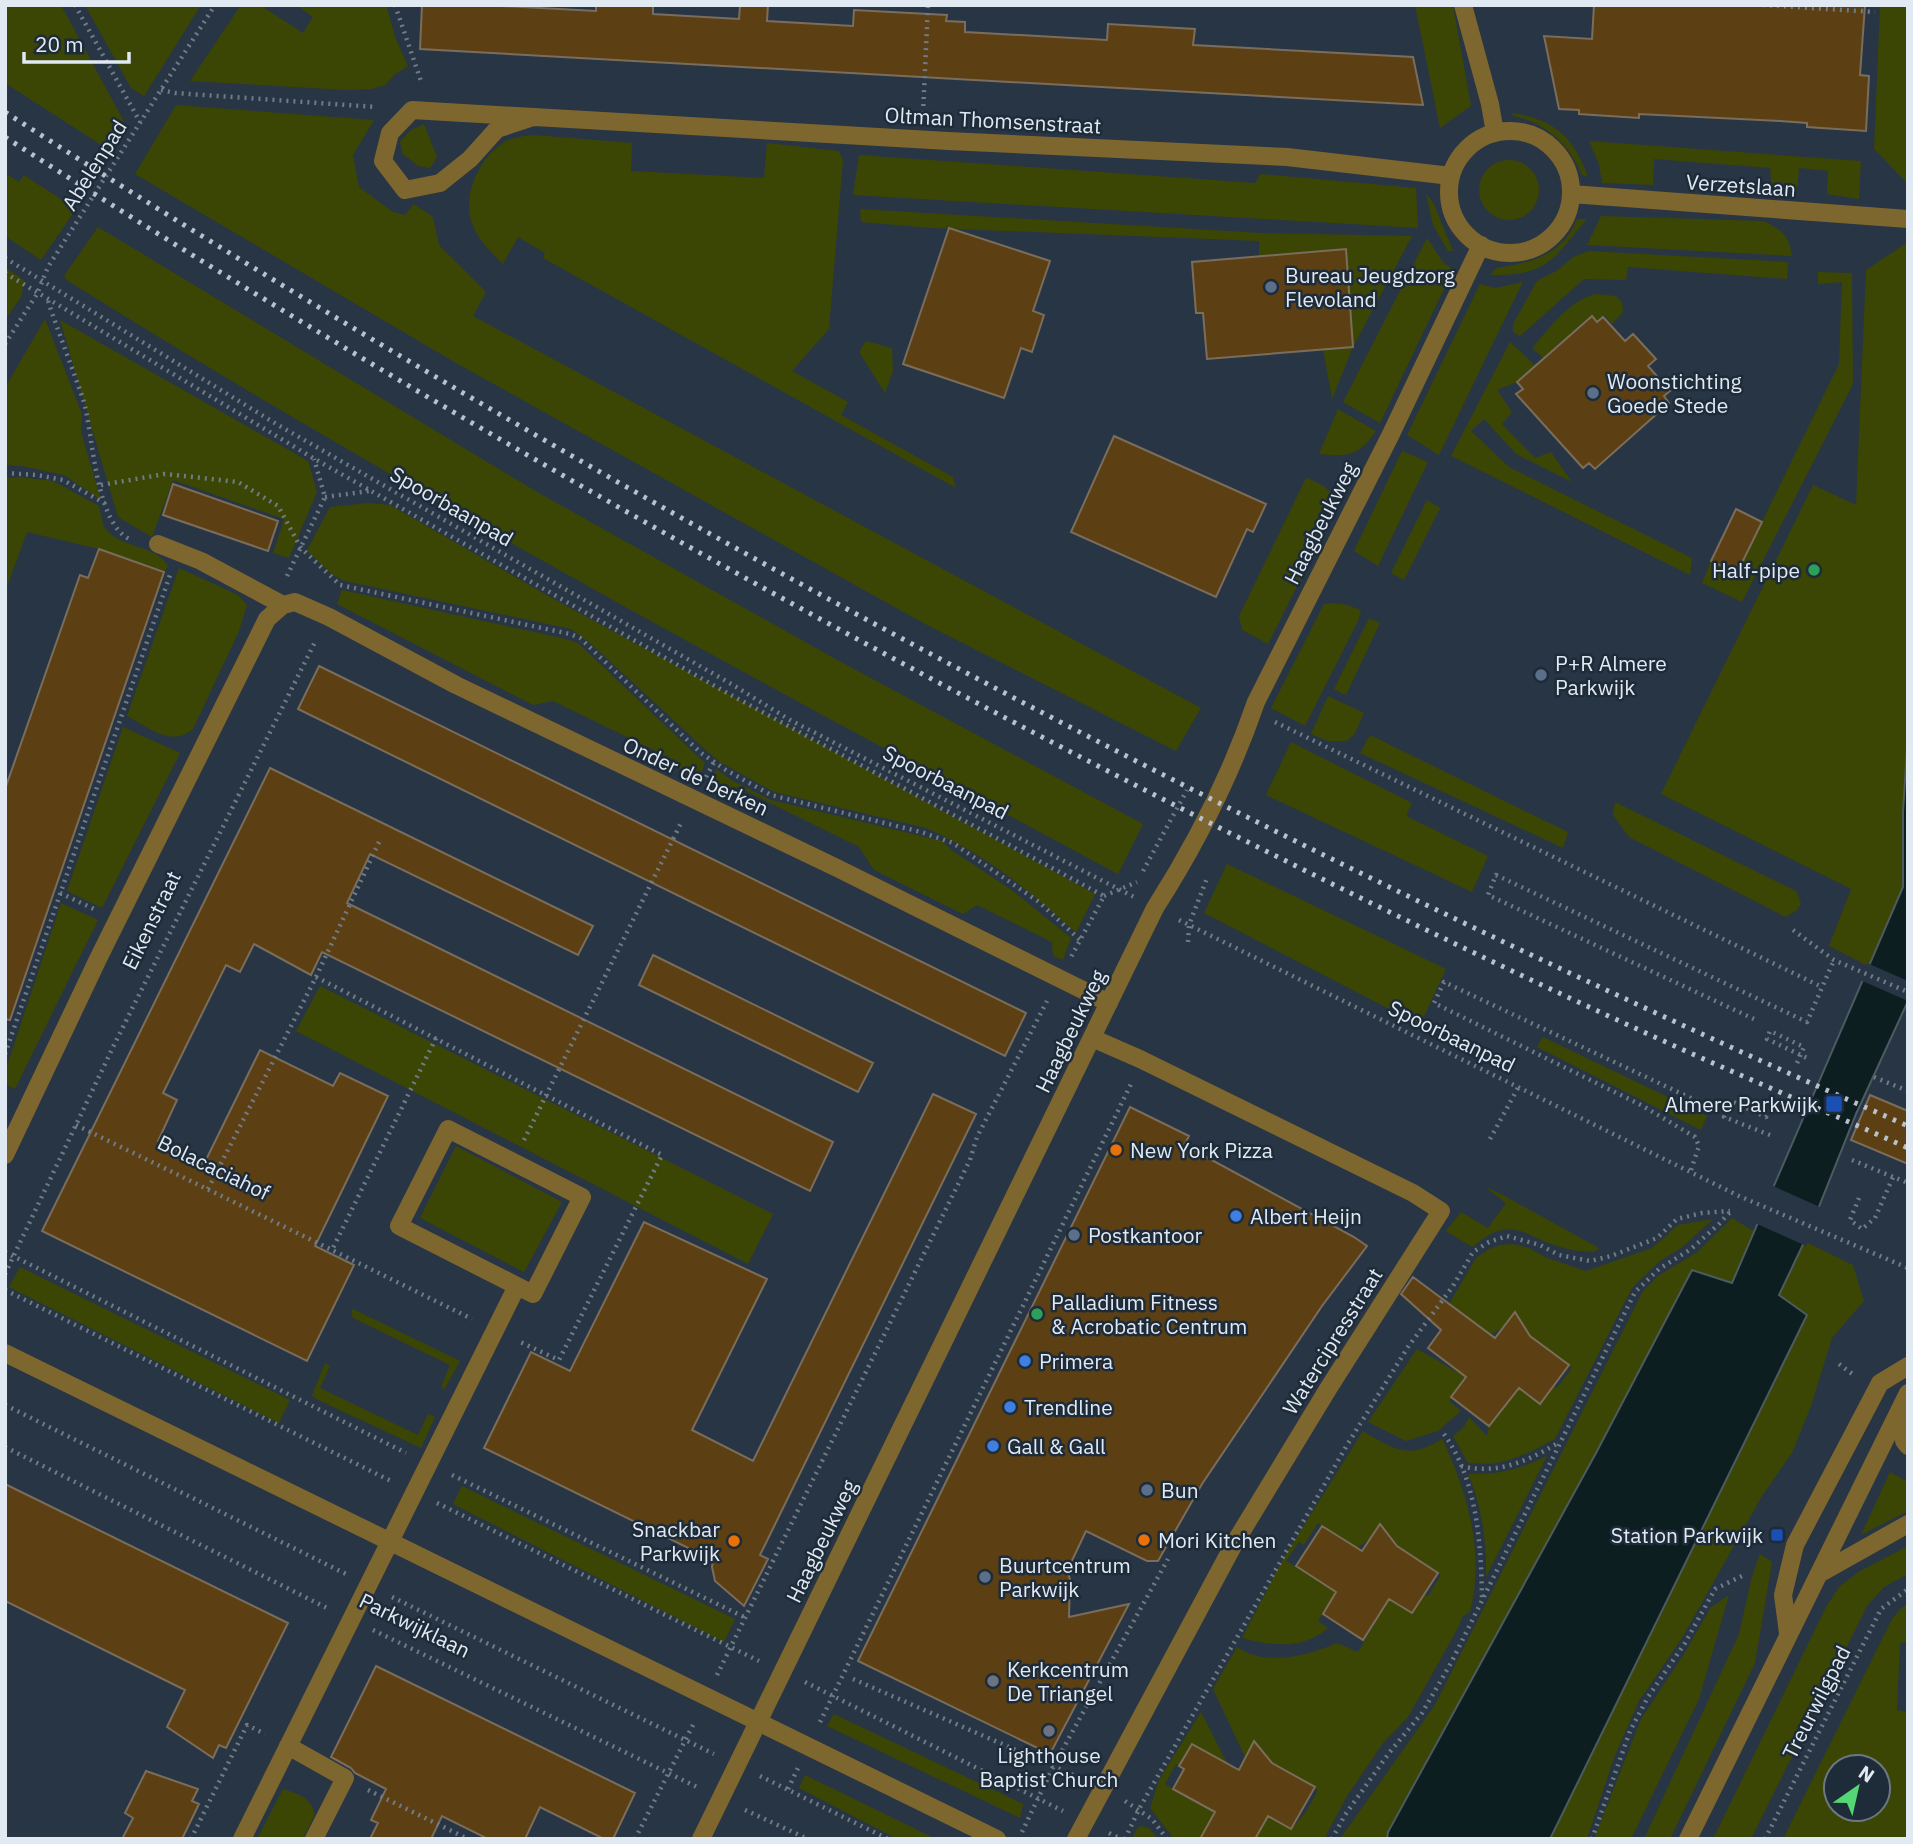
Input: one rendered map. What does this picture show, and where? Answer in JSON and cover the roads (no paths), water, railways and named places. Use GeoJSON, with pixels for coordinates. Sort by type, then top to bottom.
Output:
{"type":"FeatureCollection","features":[{"type":"Feature","properties":{"kind":"street"},"geometry":{"type":"LineString","coordinates":[[1464,5],[1495,133]]}},
{"type":"Feature","properties":{"kind":"street","name":"Oltman Thomsenstraat"},"geometry":{"type":"LineString","coordinates":[[533,117],[497,129],[470,159],[440,183],[405,190],[383,161],[390,133],[421,111],[1287,157],[1451,176]]}},
{"type":"Feature","properties":{"kind":"street"},"geometry":{"type":"LineString","coordinates":[[1514,131],[1532,135],[1548,145],[1561,158],[1569,176],[1571,194],[1568,212],[1560,228],[1548,240],[1532,249],[1515,253],[1480,245],[1465,233],[1454,216],[1449,196],[1451,176],[1460,157],[1475,142],[1495,133],[1514,131]]}},
{"type":"Feature","properties":{"kind":"street","name":"Verzetslaan"},"geometry":{"type":"LineString","coordinates":[[1571,194],[1901,219]]}},
{"type":"Feature","properties":{"kind":"street","name":"Haagbeukweg"},"geometry":{"type":"LineString","coordinates":[[701,1839],[1155,908],[1183,865],[1212,807],[1240,748],[1256,702],[1397,422],[1480,245]]}},
{"type":"Feature","properties":{"kind":"street"},"geometry":{"type":"LineString","coordinates":[[158,544],[201,561],[279,603]]}},
{"type":"Feature","properties":{"kind":"street","name":"Onder de berken"},"geometry":{"type":"LineString","coordinates":[[279,603],[295,602],[329,617],[456,685],[693,800],[1062,973],[1109,1003]]}},
{"type":"Feature","properties":{"kind":"street","name":"Eikenstraat"},"geometry":{"type":"LineString","coordinates":[[5,1155],[267,619],[279,603]]}},
{"type":"Feature","properties":{"kind":"street","name":"Watercipresstraat"},"geometry":{"type":"LineString","coordinates":[[1076,1839],[1234,1544],[1441,1211],[1413,1193],[1174,1075],[1092,1038]]}},
{"type":"Feature","properties":{"kind":"street"},"geometry":{"type":"LineString","coordinates":[[448,1129],[582,1197],[533,1294],[517,1286],[399,1226],[448,1129]]}},
{"type":"Feature","properties":{"kind":"street","name":"Parkwijklaan"},"geometry":{"type":"LineString","coordinates":[[242,1839],[517,1286]]}},
{"type":"Feature","properties":{"kind":"street"},"geometry":{"type":"LineString","coordinates":[[5,1353],[997,1839]]}},
{"type":"Feature","properties":{"kind":"street"},"geometry":{"type":"LineString","coordinates":[[1788,1633],[1783,1595],[1795,1545],[1880,1383],[1908,1366]]}},
{"type":"Feature","properties":{"kind":"street"},"geometry":{"type":"LineString","coordinates":[[1688,1839],[1905,1397]]}},
{"type":"Feature","properties":{"kind":"street"},"geometry":{"type":"LineString","coordinates":[[1905,1397],[1904,1441],[1908,1446]]}},
{"type":"Feature","properties":{"kind":"street"},"geometry":{"type":"LineString","coordinates":[[1819,1574],[1908,1524]]}},
{"type":"Feature","properties":{"kind":"street"},"geometry":{"type":"LineString","coordinates":[[288,1745],[345,1779],[314,1839]]}},
{"type":"Feature","properties":{"kind":"railway"},"geometry":{"type":"LineString","coordinates":[[5,112],[234,256],[465,394],[700,528],[936,657],[1175,781],[1417,900],[1661,1015],[1908,1126]]}},
{"type":"Feature","properties":{"kind":"railway"},"geometry":{"type":"LineString","coordinates":[[5,137],[152,230],[448,409],[598,496],[902,663],[1210,823],[1443,938],[1679,1048],[1908,1148]]}},
{"type":"Feature","properties":{"kind":"place","name":"Bureau Jeugdzorg Flevoland"},"geometry":{"type":"Point","coordinates":[1271,287]}},
{"type":"Feature","properties":{"kind":"place","name":"Woonstichting Goede Stede"},"geometry":{"type":"Point","coordinates":[1593,393]}},
{"type":"Feature","properties":{"kind":"place","name":"Half-pipe"},"geometry":{"type":"Point","coordinates":[1814,570]}},
{"type":"Feature","properties":{"kind":"place","name":"P+R Almere Parkwijk"},"geometry":{"type":"Point","coordinates":[1541,675]}},
{"type":"Feature","properties":{"kind":"place","name":"Almere Parkwijk"},"geometry":{"type":"Point","coordinates":[1834,1104]}},
{"type":"Feature","properties":{"kind":"place","name":"New York Pizza"},"geometry":{"type":"Point","coordinates":[1116,1150]}},
{"type":"Feature","properties":{"kind":"place","name":"Albert Heijn"},"geometry":{"type":"Point","coordinates":[1236,1216]}},
{"type":"Feature","properties":{"kind":"place","name":"Postkantoor"},"geometry":{"type":"Point","coordinates":[1074,1235]}},
{"type":"Feature","properties":{"kind":"place","name":"Palladium Fitness & Acrobatic Centrum"},"geometry":{"type":"Point","coordinates":[1037,1314]}},
{"type":"Feature","properties":{"kind":"place","name":"Primera"},"geometry":{"type":"Point","coordinates":[1025,1361]}},
{"type":"Feature","properties":{"kind":"place","name":"Trendline"},"geometry":{"type":"Point","coordinates":[1010,1407]}},
{"type":"Feature","properties":{"kind":"place","name":"Gall & Gall"},"geometry":{"type":"Point","coordinates":[993,1446]}},
{"type":"Feature","properties":{"kind":"place","name":"Bun"},"geometry":{"type":"Point","coordinates":[1147,1490]}},
{"type":"Feature","properties":{"kind":"place","name":"Station Parkwijk"},"geometry":{"type":"Point","coordinates":[1777,1535]}},
{"type":"Feature","properties":{"kind":"place","name":"Mori Kitchen"},"geometry":{"type":"Point","coordinates":[1144,1540]}},
{"type":"Feature","properties":{"kind":"place","name":"Snackbar Parkwijk"},"geometry":{"type":"Point","coordinates":[734,1541]}},
{"type":"Feature","properties":{"kind":"place","name":"Buurtcentrum Parkwijk"},"geometry":{"type":"Point","coordinates":[985,1577]}},
{"type":"Feature","properties":{"kind":"place","name":"Kerkcentrum De Triangel"},"geometry":{"type":"Point","coordinates":[993,1681]}},
{"type":"Feature","properties":{"kind":"place","name":"Lighthouse Baptist Church"},"geometry":{"type":"Point","coordinates":[1049,1731]}}]}
